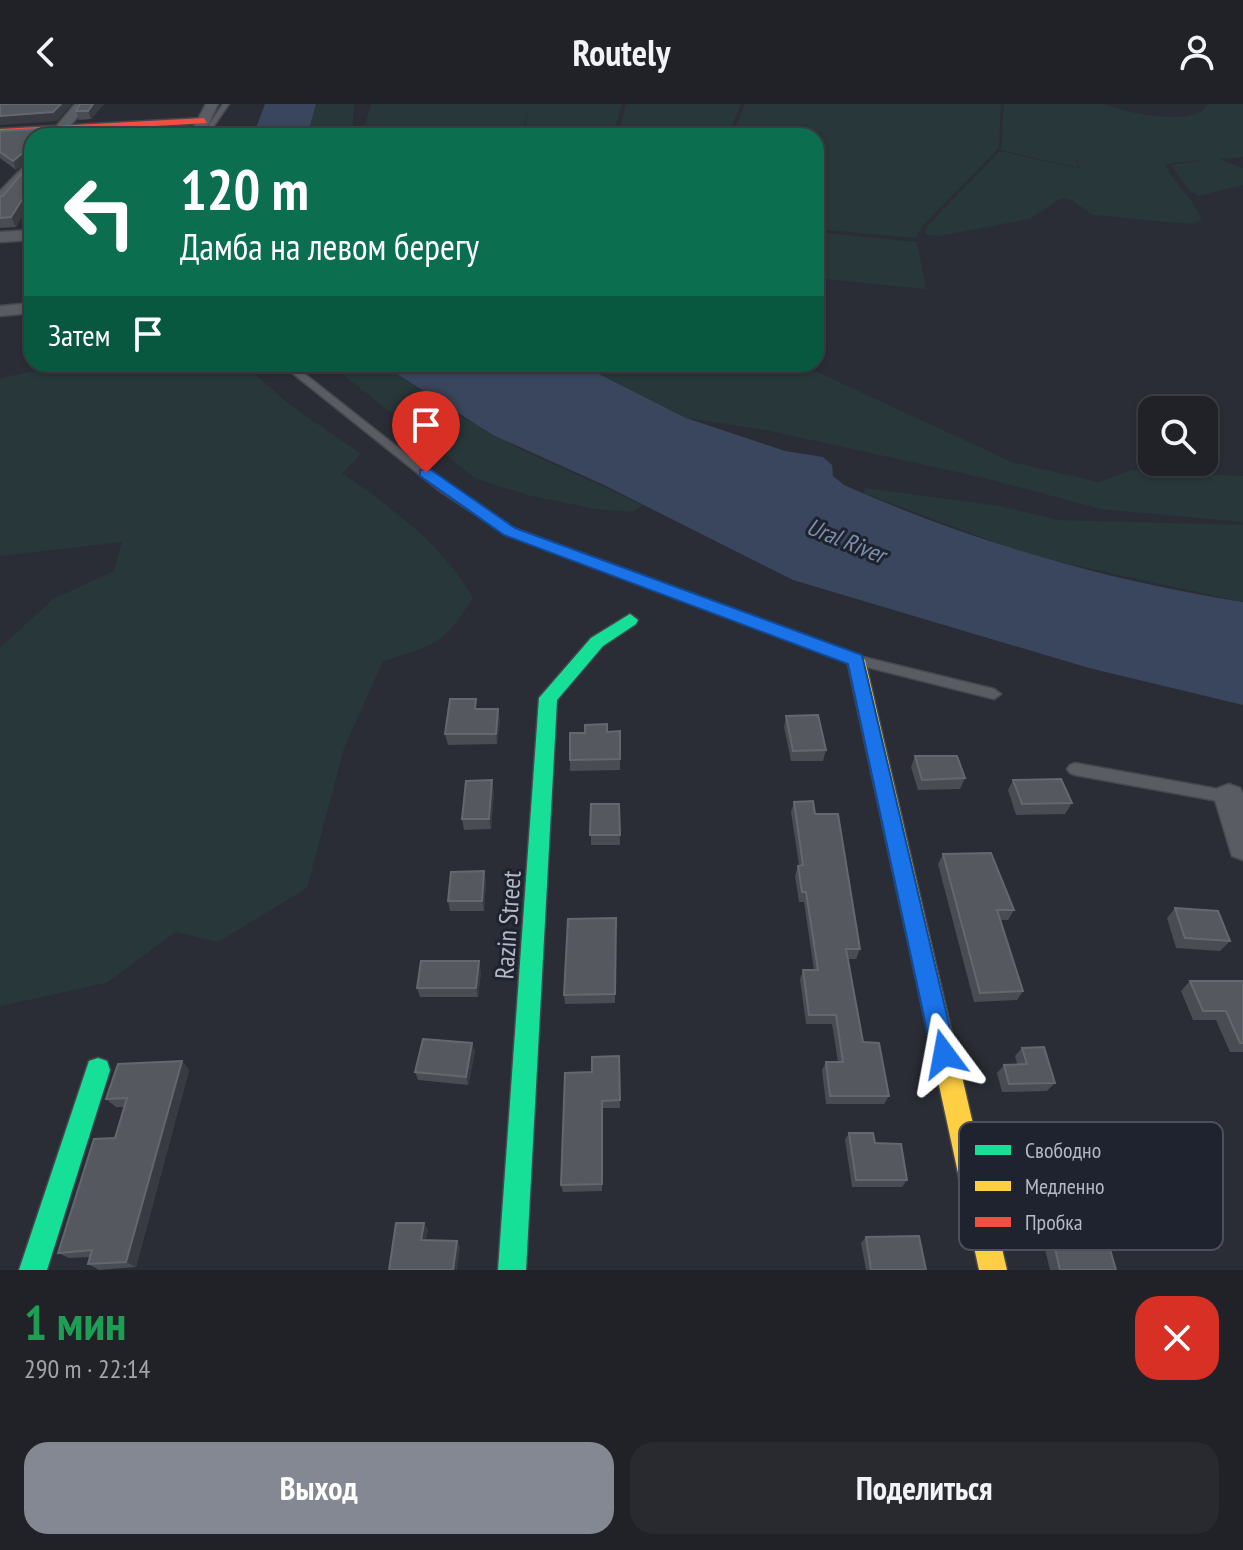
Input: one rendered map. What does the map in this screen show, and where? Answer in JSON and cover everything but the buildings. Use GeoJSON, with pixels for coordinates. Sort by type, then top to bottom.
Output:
{"type":"FeatureCollection","features":[{"type":"Feature","properties":{"kind":"street"},"geometry":{"type":"LineString","coordinates":[[62,128],[82,104]]}},
{"type":"Feature","properties":{"kind":"street"},"geometry":{"type":"LineString","coordinates":[[139,128],[204,124]]}},
{"type":"Feature","properties":{"kind":"street"},"geometry":{"type":"LineString","coordinates":[[0,132],[24,132]]}},
{"type":"Feature","properties":{"kind":"street"},"geometry":{"type":"LineString","coordinates":[[0,180],[24,179]]}},
{"type":"Feature","properties":{"kind":"street"},"geometry":{"type":"LineString","coordinates":[[0,200],[24,179]]}},
{"type":"Feature","properties":{"kind":"street"},"geometry":{"type":"LineString","coordinates":[[0,237],[24,236]]}},
{"type":"Feature","properties":{"kind":"street"},"geometry":{"type":"LineString","coordinates":[[0,311],[24,309]]}},
{"type":"Feature","properties":{"kind":"street","name":"Razin Street"},"geometry":{"type":"LineString","coordinates":[[512,1270],[548,698],[597,642],[630,620]]}},
{"type":"Feature","properties":{"kind":"street"},"geometry":{"type":"LineString","coordinates":[[856,660],[859,685],[959,1122]]}},
{"type":"Feature","properties":{"kind":"street"},"geometry":{"type":"LineString","coordinates":[[1229,797],[1243,846]]}},
{"type":"Feature","properties":{"kind":"street"},"geometry":{"type":"LineString","coordinates":[[33,1270],[98,1070]]}},
{"type":"Feature","properties":{"kind":"street"},"geometry":{"type":"LineString","coordinates":[[988,1250],[993,1270]]}},
{"type":"Feature","properties":{"kind":"lane"},"geometry":{"type":"LineString","coordinates":[[204,124],[226,104]]}},
{"type":"Feature","properties":{"kind":"lane"},"geometry":{"type":"LineString","coordinates":[[296,372],[444,489],[509,531],[856,660],[994,694]]}},
{"type":"Feature","properties":{"kind":"lane"},"geometry":{"type":"LineString","coordinates":[[1075,769],[1229,797]]}},
{"type":"Feature","properties":{"kind":"shaded area"},"geometry":{"type":"Polygon","coordinates":[[[316,104],[354,104],[352,128],[309,128],[316,104]]]}},
{"type":"Feature","properties":{"kind":"shaded area"},"geometry":{"type":"Polygon","coordinates":[[[371,104],[622,104],[614,128],[525,128],[529,109],[523,128],[364,128],[371,104]]]}},
{"type":"Feature","properties":{"kind":"shaded area"},"geometry":{"type":"Polygon","coordinates":[[[626,104],[741,104],[731,128],[620,128],[626,104]]]}},
{"type":"Feature","properties":{"kind":"shaded area"},"geometry":{"type":"Polygon","coordinates":[[[745,104],[1001,104],[999,148],[922,226],[916,238],[824,230],[824,128],[736,128],[745,104]]]}},
{"type":"Feature","properties":{"kind":"shaded area"},"geometry":{"type":"Polygon","coordinates":[[[1004,104],[1103,104],[1142,114],[1175,117],[1201,112],[1208,104],[1243,104],[1243,157],[1220,159],[1243,168],[1243,185],[1198,196],[1188,189],[1171,165],[1211,159],[1165,164],[1202,220],[1191,224],[1092,215],[1072,200],[1061,198],[1030,219],[938,236],[925,234],[927,226],[1000,151],[1080,169],[1076,157],[1078,168],[1001,150],[1004,104]]]}},
{"type":"Feature","properties":{"kind":"shaded area"},"geometry":{"type":"Polygon","coordinates":[[[824,233],[917,242],[926,289],[824,279],[824,233]]]}},
{"type":"Feature","properties":{"kind":"shaded area"},"geometry":{"type":"Polygon","coordinates":[[[30,372],[253,372],[290,405],[361,454],[342,473],[398,514],[432,544],[473,598],[453,625],[436,641],[383,661],[344,748],[307,888],[218,942],[176,932],[106,983],[0,1006],[0,648],[53,599],[114,571],[122,542],[0,556],[0,378],[30,372]]]}},
{"type":"Feature","properties":{"kind":"shaded area"},"geometry":{"type":"Polygon","coordinates":[[[339,372],[393,372],[520,449],[644,505],[632,512],[596,509],[527,495],[475,478],[339,372]]]}},
{"type":"Feature","properties":{"kind":"shaded area"},"geometry":{"type":"Polygon","coordinates":[[[595,372],[817,372],[1012,462],[1099,482],[1131,470],[1138,470],[1138,476],[1243,476],[1243,522],[1101,509],[984,478],[766,430],[686,418],[595,372]]]}},
{"type":"Feature","properties":{"kind":"shaded area"},"geometry":{"type":"Polygon","coordinates":[[[865,488],[1000,506],[1059,520],[1243,525],[1243,602],[1028,555],[864,493],[865,488]]]}},
{"type":"Feature","properties":{"kind":"water"},"geometry":{"type":"Polygon","coordinates":[[[265,104],[316,104],[309,128],[256,128],[265,104]]]}},
{"type":"Feature","properties":{"kind":"water","name":"Ural River"},"geometry":{"type":"Polygon","coordinates":[[[394,372],[595,372],[686,418],[785,451],[823,457],[832,465],[833,476],[844,485],[941,524],[1090,570],[1243,602],[1243,705],[1089,668],[793,580],[604,485],[493,435],[394,372]]]}},
{"type":"Feature","properties":{"kind":"traffic: fast"},"geometry":{"type":"LineString","coordinates":[[512,1270],[548,698],[597,642],[630,620]]}},
{"type":"Feature","properties":{"kind":"traffic: fast"},"geometry":{"type":"LineString","coordinates":[[33,1270],[98,1070]]}},
{"type":"Feature","properties":{"kind":"traffic: slow"},"geometry":{"type":"LineString","coordinates":[[856,660],[960,1122]]}},
{"type":"Feature","properties":{"kind":"traffic: slow"},"geometry":{"type":"LineString","coordinates":[[989,1250],[993,1270]]}},
{"type":"Feature","properties":{"kind":"traffic: jam"},"geometry":{"type":"LineString","coordinates":[[74,128],[204,121]]}},
{"type":"Feature","properties":{"kind":"traffic: jam"},"geometry":{"type":"LineString","coordinates":[[0,132],[24,131]]}},
{"type":"Feature","properties":{"kind":"route"},"geometry":{"type":"LineString","coordinates":[[426,473],[444,489],[509,531],[856,660],[859,685],[944,1054]]}}]}
